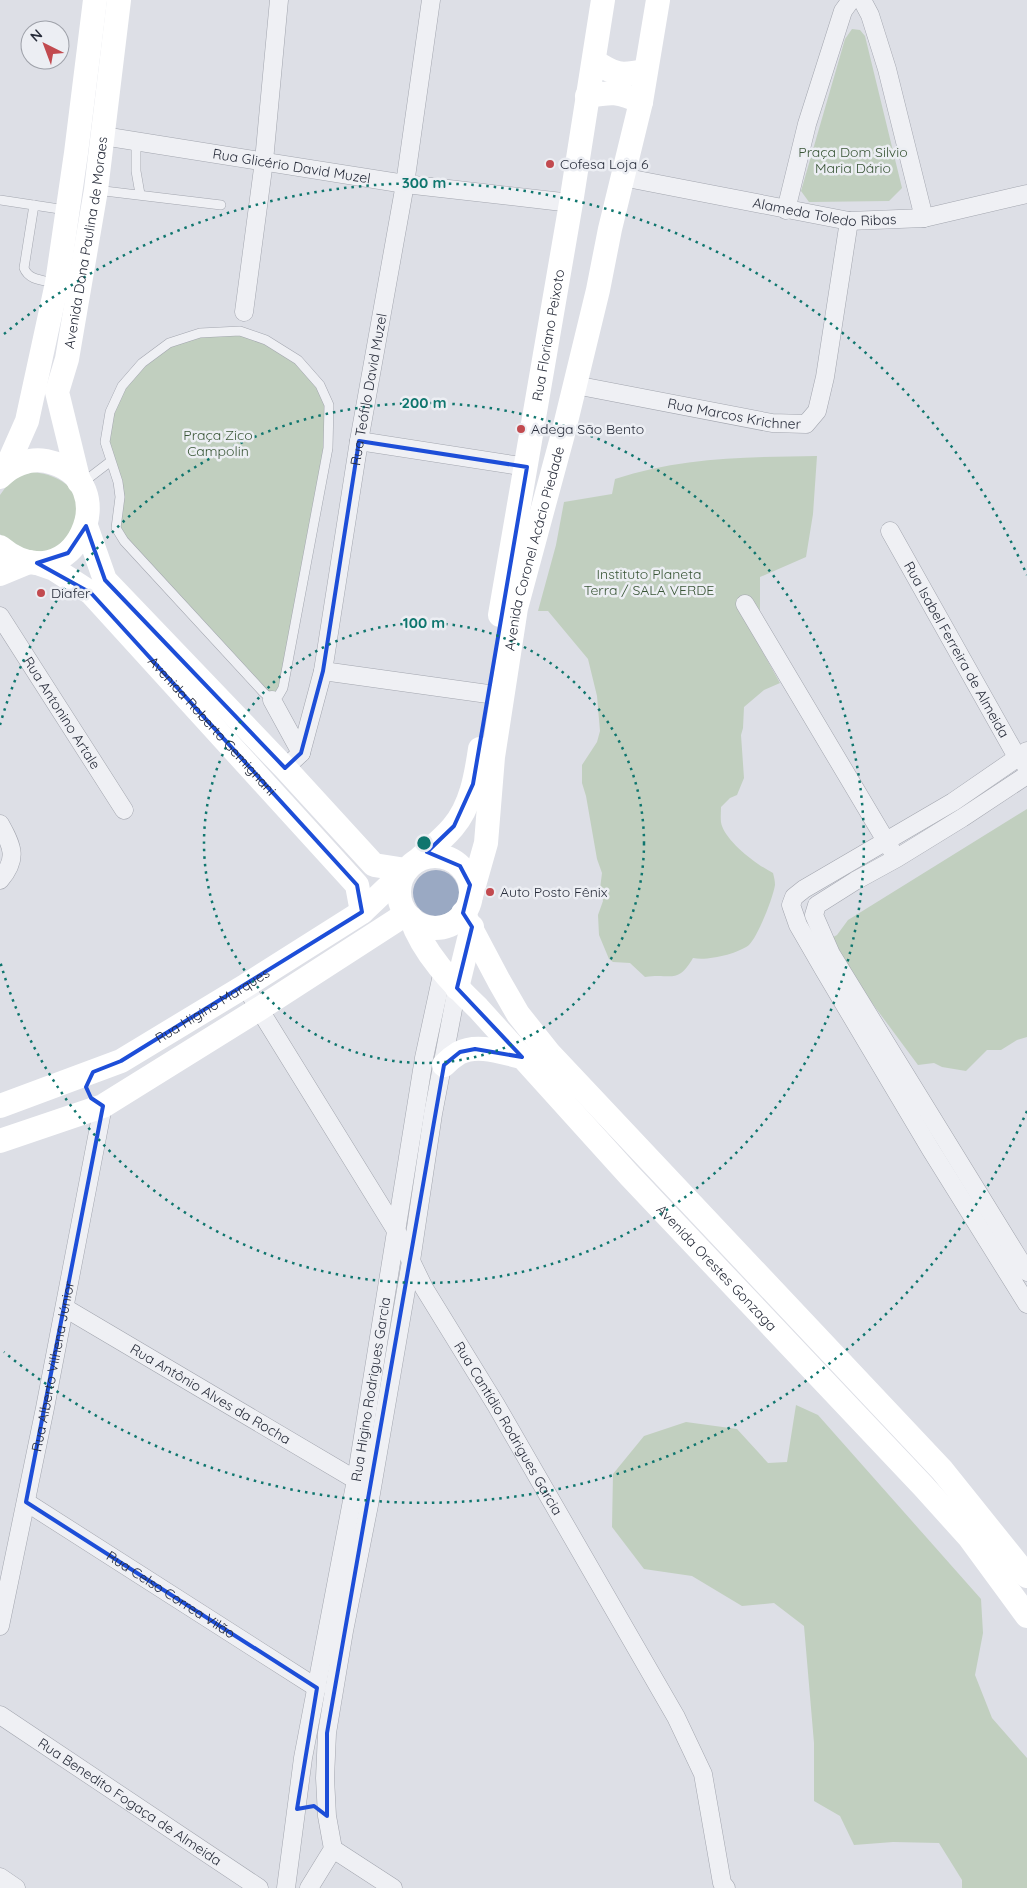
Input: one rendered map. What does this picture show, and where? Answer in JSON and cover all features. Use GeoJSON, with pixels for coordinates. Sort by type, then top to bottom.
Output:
{"type":"FeatureCollection","features":[{"type":"Feature","properties":{"kind":"main road","name":"Avenida Dona Paulina de Moraes"},"geometry":{"type":"LineString","coordinates":[[2,475],[27,421],[57,283],[95,0]]}},
{"type":"Feature","properties":{"kind":"main road","name":"Avenida Dona Paulina de Moraes"},"geometry":{"type":"LineString","coordinates":[[80,483],[57,392],[67,359],[96,190],[119,0]]}},
{"type":"Feature","properties":{"kind":"main road","name":"Rua Floriano Peixoto"},"geometry":{"type":"LineString","coordinates":[[412,865],[454,826],[467,802],[478,761],[513,538],[527,467],[603,0]]}},
{"type":"Feature","properties":{"kind":"main road","name":"Avenida Coronel Acácio Piedade"},"geometry":{"type":"LineString","coordinates":[[457,988],[469,912],[486,843],[493,757],[516,608],[545,505],[598,290],[622,177],[641,102],[658,0]]}},
{"type":"Feature","properties":{"kind":"main road"},"geometry":{"type":"LineString","coordinates":[[594,61],[615,74],[645,71]]}},
{"type":"Feature","properties":{"kind":"main road"},"geometry":{"type":"LineString","coordinates":[[587,96],[610,92],[624,94],[641,102]]}},
{"type":"Feature","properties":{"kind":"main road"},"geometry":{"type":"LineString","coordinates":[[0,574],[33,563],[54,560],[68,552],[79,540],[86,526],[88,512],[86,497],[80,483],[69,471],[57,464],[29,461],[16,465],[2,475]]}},
{"type":"Feature","properties":{"kind":"main road","name":"Avenida Roberto Gemignani"},"geometry":{"type":"LineString","coordinates":[[86,526],[105,580],[293,761],[374,865],[412,865]]}},
{"type":"Feature","properties":{"kind":"main road"},"geometry":{"type":"LineString","coordinates":[[0,548],[14,558],[33,563]]}},
{"type":"Feature","properties":{"kind":"main road","name":"Avenida Roberto Gemignani"},"geometry":{"type":"LineString","coordinates":[[33,563],[54,569],[91,593],[357,885],[362,912]]}},
{"type":"Feature","properties":{"kind":"main road"},"geometry":{"type":"LineString","coordinates":[[435,856],[451,859],[467,874],[470,885],[469,912],[442,927],[426,926],[409,916],[399,896],[399,887],[412,865],[435,856]]}},
{"type":"Feature","properties":{"kind":"main road","name":"Rua Higino Marques"},"geometry":{"type":"LineString","coordinates":[[1,1104],[121,1061],[362,912],[412,865]]}},
{"type":"Feature","properties":{"kind":"main road","name":"Avenida Orestes Gonzaga"},"geometry":{"type":"LineString","coordinates":[[469,912],[498,982],[513,1006],[549,1053],[942,1470],[1027,1576]]}},
{"type":"Feature","properties":{"kind":"main road","name":"Avenida Orestes Gonzaga"},"geometry":{"type":"LineString","coordinates":[[409,916],[421,940],[457,988],[629,1175],[930,1493],[969,1537],[1027,1616]]}},
{"type":"Feature","properties":{"kind":"main road","name":"Rua Higino Marques"},"geometry":{"type":"LineString","coordinates":[[0,1141],[103,1106],[409,916]]}},
{"type":"Feature","properties":{"kind":"main road"},"geometry":{"type":"LineString","coordinates":[[444,1065],[460,1052],[475,1049],[485,1048],[522,1057]]}},
{"type":"Feature","properties":{"kind":"main road"},"geometry":{"type":"LineString","coordinates":[[93,1072],[106,1076],[113,1091],[103,1106]]}},
{"type":"Feature","properties":{"kind":"street"},"geometry":{"type":"LineString","coordinates":[[244,312],[264,161],[279,0]]}},
{"type":"Feature","properties":{"kind":"street","name":"Rua Teófilo David Muzel"},"geometry":{"type":"LineString","coordinates":[[293,761],[323,671],[359,441],[405,184],[431,0]]}},
{"type":"Feature","properties":{"kind":"street"},"geometry":{"type":"LineString","coordinates":[[786,210],[807,124],[857,9]]}},
{"type":"Feature","properties":{"kind":"street"},"geometry":{"type":"LineString","coordinates":[[857,9],[887,69],[924,218]]}},
{"type":"Feature","properties":{"kind":"street","name":"Rua Glicério David Muzel"},"geometry":{"type":"LineString","coordinates":[[103,136],[405,184],[571,203]]}},
{"type":"Feature","properties":{"kind":"street","name":"Alameda Toledo Ribas"},"geometry":{"type":"LineString","coordinates":[[622,177],[849,221],[924,218],[1027,194]]}},
{"type":"Feature","properties":{"kind":"street","name":"Rua Marcos Krichner"},"geometry":{"type":"LineString","coordinates":[[575,385],[772,423],[806,424],[817,411],[825,376],[849,221]]}},
{"type":"Feature","properties":{"kind":"street"},"geometry":{"type":"LineString","coordinates":[[359,441],[527,467]]}},
{"type":"Feature","properties":{"kind":"street","name":"Rua Isabel Ferreira de Almeida"},"geometry":{"type":"LineString","coordinates":[[890,531],[1024,758]]}},
{"type":"Feature","properties":{"kind":"street"},"geometry":{"type":"LineString","coordinates":[[745,604],[897,858]]}},
{"type":"Feature","properties":{"kind":"street","name":"Rua Antonino Artale"},"geometry":{"type":"LineString","coordinates":[[0,616],[5,636],[124,810]]}},
{"type":"Feature","properties":{"kind":"street"},"geometry":{"type":"LineString","coordinates":[[323,671],[488,694]]}},
{"type":"Feature","properties":{"kind":"street"},"geometry":{"type":"LineString","coordinates":[[272,700],[293,761]]}},
{"type":"Feature","properties":{"kind":"street"},"geometry":{"type":"LineString","coordinates":[[1024,758],[953,802],[804,888],[794,897],[791,905],[794,916],[815,955],[931,1150],[1027,1304]]}},
{"type":"Feature","properties":{"kind":"street"},"geometry":{"type":"LineString","coordinates":[[1027,775],[897,858],[832,894],[817,905],[814,915],[831,954],[1027,1272]]}},
{"type":"Feature","properties":{"kind":"street"},"geometry":{"type":"LineString","coordinates":[[0,824],[11,844],[12,859],[0,880]]}},
{"type":"Feature","properties":{"kind":"street","name":"Rua Higino Rodrigues Garcia"},"geometry":{"type":"LineString","coordinates":[[286,1888],[303,1758],[356,1480],[424,1058],[443,970]]}},
{"type":"Feature","properties":{"kind":"street","name":"Rua Cantídio Rodrigues Garcia"},"geometry":{"type":"LineString","coordinates":[[245,986],[397,1232],[424,1288],[496,1405],[676,1717],[703,1774],[722,1882],[726,1888]]}},
{"type":"Feature","properties":{"kind":"street","name":"Rua Higino Rodrigues Garcia"},"geometry":{"type":"LineString","coordinates":[[333,1849],[327,1816],[325,1778],[327,1733],[412,1261],[432,1124],[457,988]]}},
{"type":"Feature","properties":{"kind":"street","name":"Rua Alberto Vilhena Júnior"},"geometry":{"type":"LineString","coordinates":[[0,1626],[65,1308],[103,1106]]}},
{"type":"Feature","properties":{"kind":"street","name":"Rua Antônio Alves da Rocha"},"geometry":{"type":"LineString","coordinates":[[65,1308],[356,1480]]}},
{"type":"Feature","properties":{"kind":"street","name":"Rua Celso Correa Vilão"},"geometry":{"type":"LineString","coordinates":[[26,1502],[317,1688]]}},
{"type":"Feature","properties":{"kind":"street","name":"Rua Benedito Fogaça de Almeida"},"geometry":{"type":"LineString","coordinates":[[0,1715],[259,1888]]}},
{"type":"Feature","properties":{"kind":"street"},"geometry":{"type":"LineString","coordinates":[[297,1809],[302,1806],[314,1806],[327,1816]]}},
{"type":"Feature","properties":{"kind":"street"},"geometry":{"type":"LineString","coordinates":[[310,1888],[333,1849],[393,1888]]}},
{"type":"Feature","properties":{"kind":"street"},"geometry":{"type":"LineString","coordinates":[[289,1857],[302,1869],[318,1872]]}},
{"type":"Feature","properties":{"kind":"street"},"geometry":{"type":"LineString","coordinates":[[0,1878],[16,1888]]}},
{"type":"Feature","properties":{"kind":"lane"},"geometry":{"type":"LineString","coordinates":[[136,141],[136,171],[140,194]]}},
{"type":"Feature","properties":{"kind":"lane"},"geometry":{"type":"LineString","coordinates":[[96,190],[221,204]]}},
{"type":"Feature","properties":{"kind":"lane"},"geometry":{"type":"LineString","coordinates":[[0,200],[68,210]]}},
{"type":"Feature","properties":{"kind":"lane"},"geometry":{"type":"LineString","coordinates":[[34,205],[24,268],[27,275],[57,283]]}},
{"type":"Feature","properties":{"kind":"lane"},"geometry":{"type":"LineString","coordinates":[[240,331],[266,340],[298,360],[320,385],[330,405],[328,448],[283,688],[279,696],[272,700],[263,692],[124,541],[116,528],[120,497],[118,482],[111,461],[105,442],[110,412],[122,386],[142,362],[169,343],[200,333],[240,331]]}},
{"type":"Feature","properties":{"kind":"lane"},"geometry":{"type":"LineString","coordinates":[[80,483],[111,461]]}},
{"type":"Feature","properties":{"kind":"highlighted area"},"geometry":{"type":"Polygon","coordinates":[[[359,441],[527,467],[473,784],[454,826],[427,852],[460,866],[470,885],[463,913],[472,927],[457,988],[522,1057],[475,1049],[460,1052],[444,1065],[327,1733],[327,1816],[314,1806],[297,1809],[317,1688],[26,1502],[103,1106],[91,1098],[86,1087],[93,1072],[121,1061],[362,912],[357,885],[91,593],[37,563],[68,553],[86,526],[105,580],[285,768],[301,753],[323,671],[359,441]]]}},
{"type":"Feature","properties":{"kind":"green space","name":"Praça Dom Silvio Maria Dário"},"geometry":{"type":"Polygon","coordinates":[[[852,29],[860,30],[865,36],[902,188],[889,201],[809,202],[801,191],[845,39],[852,29]]]}},
{"type":"Feature","properties":{"kind":"green space","name":"Praça Zico Campolin"},"geometry":{"type":"Polygon","coordinates":[[[232,332],[265,341],[298,361],[319,386],[328,406],[328,434],[282,688],[272,698],[118,528],[121,497],[106,442],[111,412],[123,387],[170,344],[200,334],[232,332]]]}},
{"type":"Feature","properties":{"kind":"green space","name":"Instituto Planeta Terra / SALA VERDE"},"geometry":{"type":"Polygon","coordinates":[[[817,456],[813,514],[806,557],[760,577],[760,613],[740,611],[780,683],[764,690],[744,707],[741,735],[744,778],[737,795],[730,798],[721,807],[721,822],[725,833],[737,846],[759,865],[773,873],[775,885],[771,899],[757,934],[749,945],[730,954],[714,958],[693,958],[683,972],[678,975],[645,977],[630,963],[613,962],[609,959],[599,935],[598,915],[603,901],[600,889],[602,873],[597,859],[582,783],[582,765],[597,742],[600,731],[597,696],[588,659],[548,611],[538,611],[556,545],[564,502],[612,494],[615,479],[665,466],[715,460],[817,456]]]}},
{"type":"Feature","properties":{"kind":"green space"},"geometry":{"type":"Polygon","coordinates":[[[33,472],[48,475],[63,482],[69,487],[77,500],[78,517],[75,532],[46,555],[9,545],[0,534],[0,495],[8,484],[19,476],[33,472]]]}},
{"type":"Feature","properties":{"kind":"green space"},"geometry":{"type":"Polygon","coordinates":[[[1027,809],[1027,1037],[1017,1040],[1001,1050],[987,1050],[966,1071],[942,1067],[934,1063],[918,1065],[826,941],[837,935],[848,920],[1027,809]]]}},
{"type":"Feature","properties":{"kind":"green space"},"geometry":{"type":"Polygon","coordinates":[[[796,1405],[818,1415],[981,1599],[983,1633],[975,1675],[992,1718],[1027,1758],[1027,1888],[962,1888],[962,1880],[939,1843],[893,1842],[854,1845],[840,1816],[814,1801],[814,1743],[804,1626],[774,1603],[742,1606],[692,1576],[644,1569],[612,1527],[613,1474],[644,1436],[686,1422],[737,1429],[768,1463],[787,1462],[796,1405]]]}},
{"type":"Feature","properties":{"kind":"water"},"geometry":{"type":"Polygon","coordinates":[[[431,870],[441,870],[455,880],[459,893],[455,906],[449,912],[441,916],[431,916],[417,906],[413,898],[413,888],[423,874],[431,870]]]}},
{"type":"Feature","properties":{"kind":"place","name":"Cofesa Loja 6"},"geometry":{"type":"Point","coordinates":[550,164]}},
{"type":"Feature","properties":{"kind":"place","name":"Adega São Bento"},"geometry":{"type":"Point","coordinates":[521,429]}},
{"type":"Feature","properties":{"kind":"place","name":"Diafer"},"geometry":{"type":"Point","coordinates":[41,593]}},
{"type":"Feature","properties":{"kind":"place","name":"Auto Posto Fênix"},"geometry":{"type":"Point","coordinates":[490,892]}}]}
